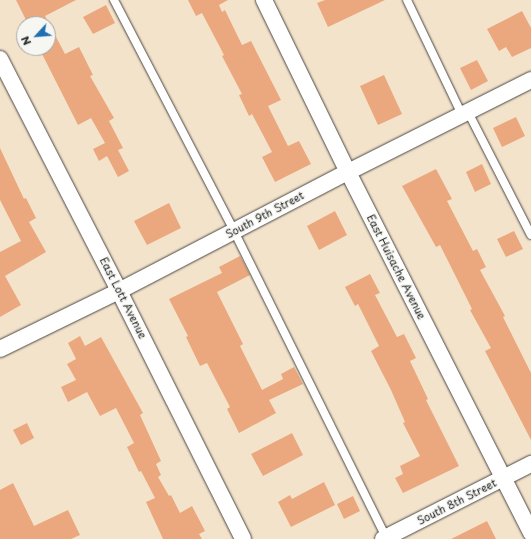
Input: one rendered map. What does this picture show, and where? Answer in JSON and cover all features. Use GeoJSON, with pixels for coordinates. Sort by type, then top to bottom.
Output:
{"type":"FeatureCollection","features":[{"type":"Feature","properties":{"kind":"street","name":"East Huisache Avenue"},"geometry":{"type":"LineString","coordinates":[[264,0],[348,172],[531,533]]}},
{"type":"Feature","properties":{"kind":"street","name":"East Lott Avenue"},"geometry":{"type":"LineString","coordinates":[[0,59],[119,291],[243,539]]}},
{"type":"Feature","properties":{"kind":"street","name":"South 9th Street"},"geometry":{"type":"LineString","coordinates":[[0,349],[119,291],[348,172],[531,80]]}},
{"type":"Feature","properties":{"kind":"street","name":"South 8th Street"},"geometry":{"type":"LineString","coordinates":[[385,538],[531,464]]}},
{"type":"Feature","properties":{"kind":"lane"},"geometry":{"type":"LineString","coordinates":[[114,0],[234,231],[385,538]]}},
{"type":"Feature","properties":{"kind":"lane"},"geometry":{"type":"LineString","coordinates":[[407,0],[465,113],[531,235]]}},
{"type":"Feature","properties":{"kind":"building"},"geometry":{"type":"Polygon","coordinates":[[[16,0],[76,0],[45,16],[24,16],[16,0]]]}},
{"type":"Feature","properties":{"kind":"building"},"geometry":{"type":"Polygon","coordinates":[[[188,0],[228,0],[219,5],[222,12],[225,10],[242,45],[251,41],[281,100],[268,106],[288,146],[299,141],[311,164],[275,182],[262,157],[272,152],[252,114],[249,116],[239,95],[242,94],[202,13],[196,16],[188,0]]]}},
{"type":"Feature","properties":{"kind":"building"},"geometry":{"type":"Polygon","coordinates":[[[325,0],[385,0],[328,27],[317,3],[325,0]]]}},
{"type":"Feature","properties":{"kind":"building"},"geometry":{"type":"Polygon","coordinates":[[[106,5],[115,23],[93,34],[83,17],[106,5]]]}},
{"type":"Feature","properties":{"kind":"building"},"geometry":{"type":"Polygon","coordinates":[[[522,11],[531,28],[531,48],[512,57],[506,47],[499,51],[487,29],[522,11]]]}},
{"type":"Feature","properties":{"kind":"building"},"geometry":{"type":"Polygon","coordinates":[[[56,37],[65,54],[79,47],[93,75],[90,76],[114,118],[109,121],[123,148],[118,150],[129,171],[118,177],[107,156],[99,161],[93,149],[105,143],[91,118],[78,125],[43,56],[56,56],[56,37]]]}},
{"type":"Feature","properties":{"kind":"building"},"geometry":{"type":"Polygon","coordinates":[[[477,60],[488,81],[471,90],[460,68],[477,60]]]}},
{"type":"Feature","properties":{"kind":"building"},"geometry":{"type":"Polygon","coordinates":[[[384,75],[402,114],[378,125],[360,86],[384,75]]]}},
{"type":"Feature","properties":{"kind":"building"},"geometry":{"type":"Polygon","coordinates":[[[516,117],[525,136],[502,147],[493,128],[516,117]]]}},
{"type":"Feature","properties":{"kind":"building"},"geometry":{"type":"Polygon","coordinates":[[[0,148],[24,199],[26,198],[36,218],[29,222],[46,252],[5,276],[21,305],[0,317],[0,252],[21,241],[0,200],[0,148]]]}},
{"type":"Feature","properties":{"kind":"building"},"geometry":{"type":"Polygon","coordinates":[[[482,164],[491,184],[475,192],[466,172],[482,164]]]}},
{"type":"Feature","properties":{"kind":"building"},"geometry":{"type":"Polygon","coordinates":[[[436,169],[452,199],[447,201],[473,251],[477,249],[486,267],[480,270],[505,316],[503,317],[531,373],[531,440],[485,351],[491,348],[470,310],[472,309],[440,245],[436,247],[402,186],[436,169]]]}},
{"type":"Feature","properties":{"kind":"building"},"geometry":{"type":"Polygon","coordinates":[[[169,203],[181,228],[147,245],[134,221],[169,203]]]}},
{"type":"Feature","properties":{"kind":"building"},"geometry":{"type":"Polygon","coordinates":[[[335,211],[347,235],[319,250],[307,226],[335,211]]]}},
{"type":"Feature","properties":{"kind":"building"},"geometry":{"type":"Polygon","coordinates":[[[514,231],[523,249],[506,257],[497,239],[514,231]]]}},
{"type":"Feature","properties":{"kind":"building"},"geometry":{"type":"Polygon","coordinates":[[[240,256],[250,275],[217,292],[243,344],[240,346],[262,390],[283,379],[281,374],[294,367],[303,384],[269,400],[276,413],[239,433],[227,409],[230,407],[207,363],[200,366],[186,337],[188,336],[169,299],[222,273],[219,267],[240,256]]]}},
{"type":"Feature","properties":{"kind":"building"},"geometry":{"type":"Polygon","coordinates":[[[370,274],[380,293],[375,295],[397,337],[404,334],[416,358],[410,361],[428,399],[426,400],[459,466],[403,493],[395,478],[403,474],[400,466],[420,456],[403,423],[405,422],[391,390],[371,351],[379,346],[358,304],[355,306],[345,287],[370,274]]]}},
{"type":"Feature","properties":{"kind":"building"},"geometry":{"type":"Polygon","coordinates":[[[80,336],[85,346],[101,337],[143,413],[140,415],[161,461],[156,464],[161,475],[158,477],[169,496],[171,495],[180,513],[192,506],[205,531],[199,534],[202,539],[163,539],[146,502],[155,498],[141,471],[139,472],[127,447],[134,443],[116,408],[100,416],[87,392],[68,402],[61,387],[76,380],[67,364],[76,359],[68,343],[80,336]]]}},
{"type":"Feature","properties":{"kind":"building"},"geometry":{"type":"Polygon","coordinates":[[[27,423],[34,438],[21,445],[13,430],[27,423]]]}},
{"type":"Feature","properties":{"kind":"building"},"geometry":{"type":"Polygon","coordinates":[[[292,433],[303,455],[263,476],[251,454],[292,433]]]}},
{"type":"Feature","properties":{"kind":"building"},"geometry":{"type":"Polygon","coordinates":[[[324,482],[335,505],[291,527],[278,502],[290,495],[292,499],[324,482]]]}},
{"type":"Feature","properties":{"kind":"building"},"geometry":{"type":"Polygon","coordinates":[[[13,483],[34,526],[68,510],[80,535],[71,539],[0,539],[0,490],[13,483]]]}},
{"type":"Feature","properties":{"kind":"building"},"geometry":{"type":"Polygon","coordinates":[[[353,496],[360,511],[344,519],[337,504],[353,496]]]}},
{"type":"Feature","properties":{"kind":"building"},"geometry":{"type":"Polygon","coordinates":[[[487,521],[496,539],[451,539],[487,521]]]}}]}
